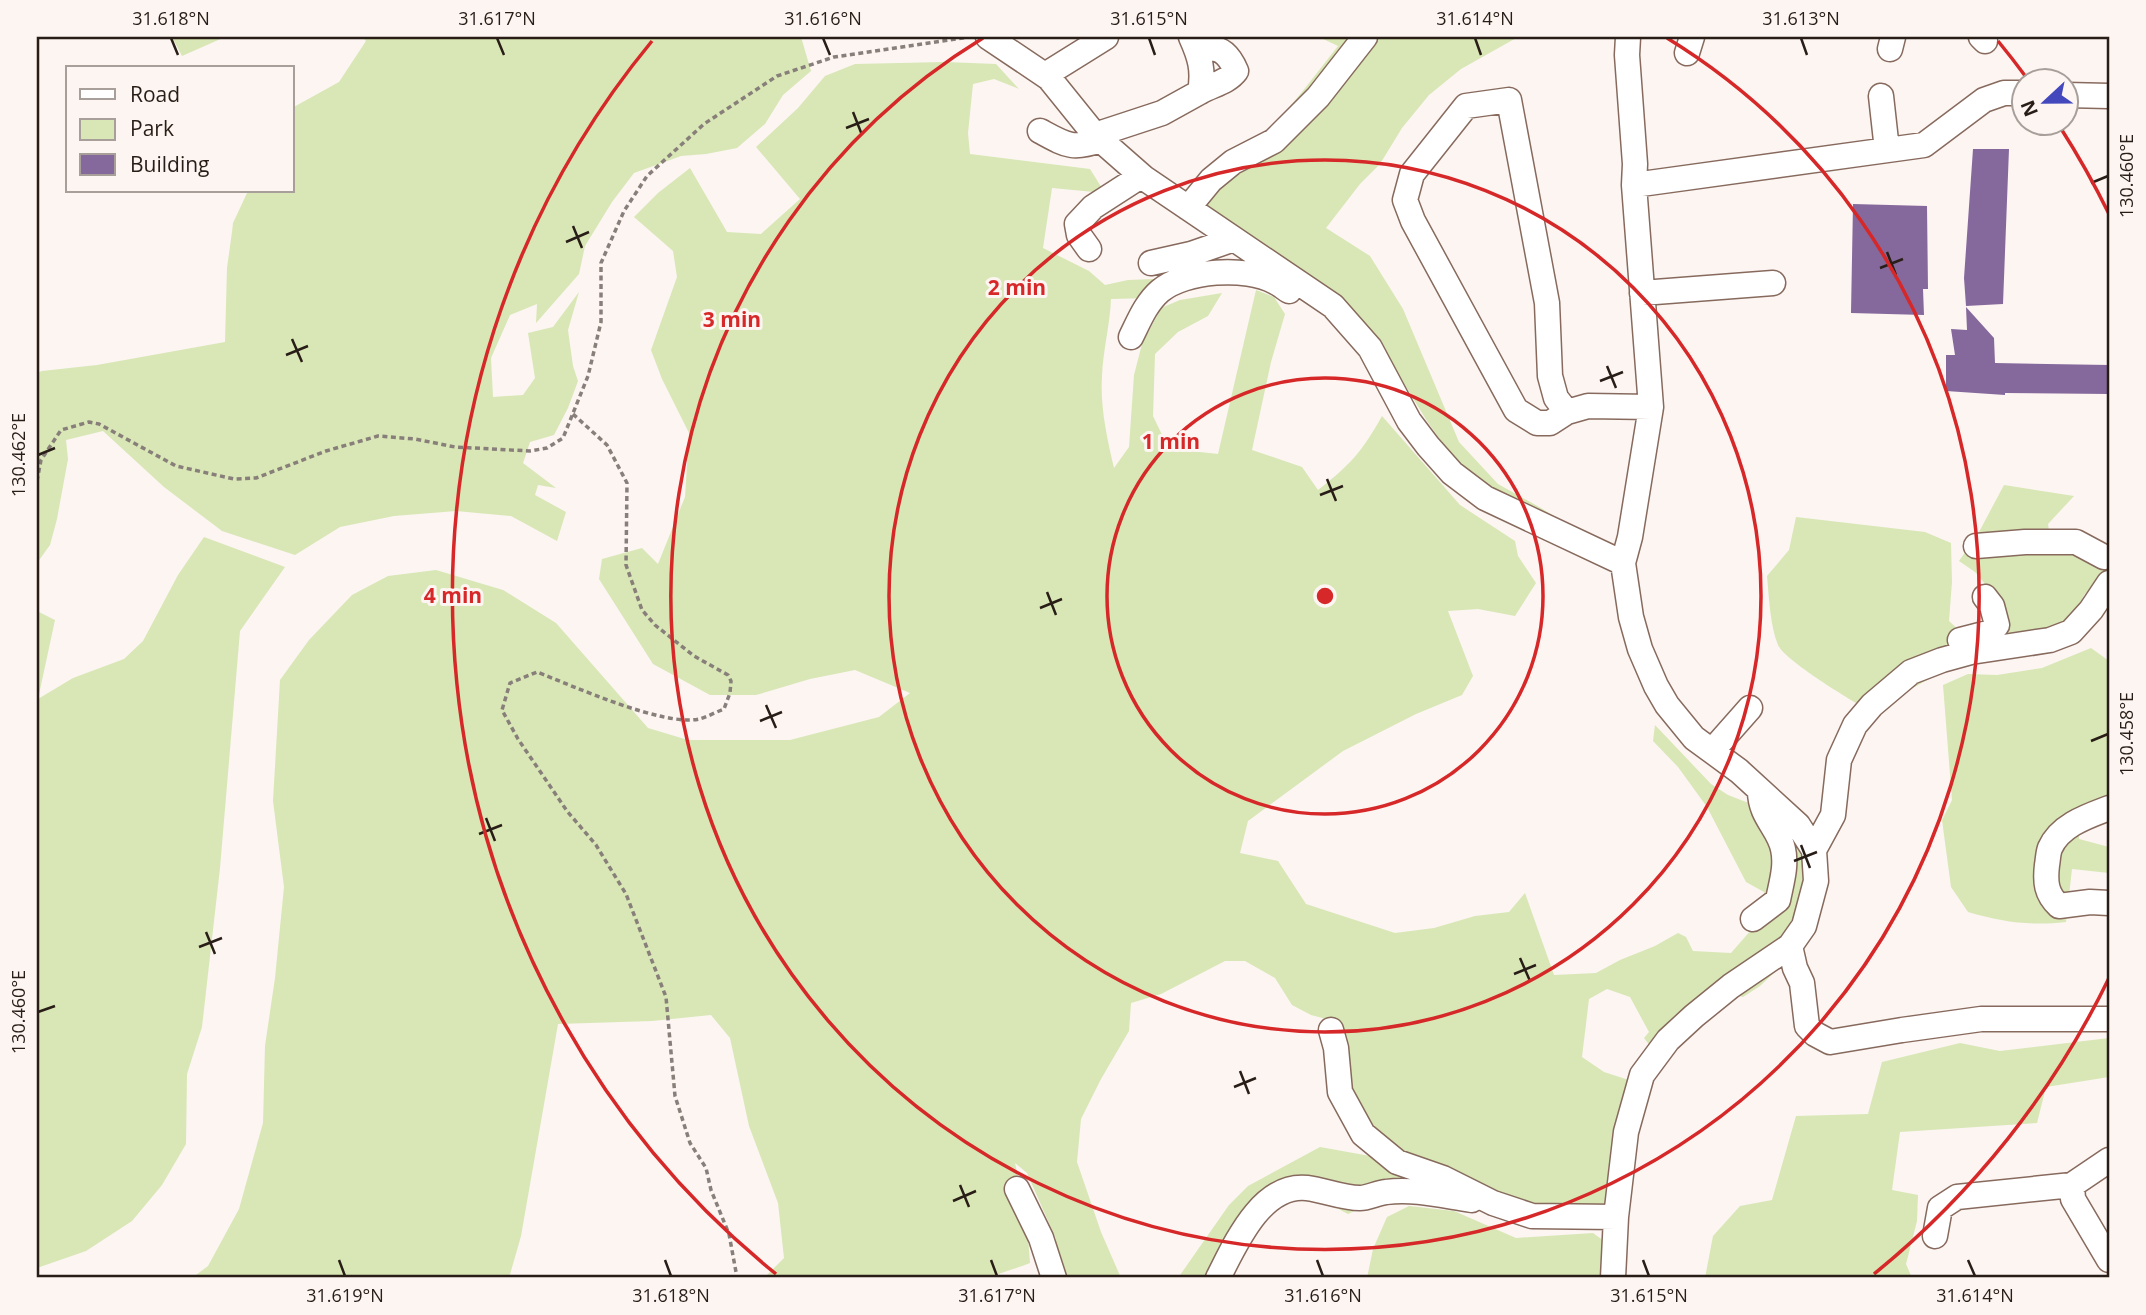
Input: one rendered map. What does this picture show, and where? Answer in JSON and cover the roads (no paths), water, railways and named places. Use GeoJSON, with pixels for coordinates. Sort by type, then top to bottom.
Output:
{"type":"FeatureCollection","features":[{"type":"Feature","properties":{"kind":"street"},"geometry":{"type":"LineString","coordinates":[[1045,75],[1106,37]]}},
{"type":"Feature","properties":{"kind":"street"},"geometry":{"type":"LineString","coordinates":[[1188,208],[1211,180],[1233,162],[1274,141],[1318,97],[1365,37]]}},
{"type":"Feature","properties":{"kind":"street"},"geometry":{"type":"LineString","coordinates":[[1613,1278],[1616,1217],[1626,1132],[1642,1075],[1668,1040],[1694,1016],[1731,986],[1790,946],[1804,926],[1816,881],[1814,850],[1798,825],[1739,771],[1694,738],[1667,705],[1640,649],[1631,617],[1623,563],[1630,537],[1651,407],[1634,185],[1628,37]]}},
{"type":"Feature","properties":{"kind":"street"},"geometry":{"type":"LineString","coordinates":[[1000,40],[1045,75],[1098,138],[1142,176],[1334,306],[1370,348],[1409,421],[1452,473],[1485,498],[1623,563]]}},
{"type":"Feature","properties":{"kind":"street"},"geometry":{"type":"LineString","coordinates":[[1040,131],[1062,143],[1081,147],[1162,113],[1200,92],[1203,74],[1194,44]]}},
{"type":"Feature","properties":{"kind":"street"},"geometry":{"type":"LineString","coordinates":[[1634,185],[1924,145],[1984,100],[2010,93]]}},
{"type":"Feature","properties":{"kind":"street"},"geometry":{"type":"LineString","coordinates":[[2080,95],[2109,96]]}},
{"type":"Feature","properties":{"kind":"street"},"geometry":{"type":"LineString","coordinates":[[1881,96],[1887,150]]}},
{"type":"Feature","properties":{"kind":"street"},"geometry":{"type":"LineString","coordinates":[[1567,412],[1556,397],[1550,376],[1547,303],[1509,100],[1466,106],[1412,174],[1405,200],[1413,221],[1517,410],[1537,423],[1550,423],[1567,412],[1588,406],[1651,407]]}},
{"type":"Feature","properties":{"kind":"street"},"geometry":{"type":"LineString","coordinates":[[1089,249],[1079,235],[1077,224],[1093,207],[1142,176]]}},
{"type":"Feature","properties":{"kind":"street"},"geometry":{"type":"LineString","coordinates":[[1151,263],[1191,254],[1234,239]]}},
{"type":"Feature","properties":{"kind":"street"},"geometry":{"type":"LineString","coordinates":[[1131,337],[1145,309],[1158,292],[1171,284],[1209,273],[1244,273],[1275,281],[1318,312],[1339,312]]}},
{"type":"Feature","properties":{"kind":"street"},"geometry":{"type":"LineString","coordinates":[[1643,293],[1773,283]]}},
{"type":"Feature","properties":{"kind":"street"},"geometry":{"type":"LineString","coordinates":[[1814,850],[1833,815],[1839,760],[1855,726],[1872,705],[1911,672],[1956,656],[2050,640],[2071,632],[2103,593],[2092,590],[2107,551],[2076,542],[1976,546]]}},
{"type":"Feature","properties":{"kind":"street"},"geometry":{"type":"LineString","coordinates":[[1956,656],[1956,643],[1962,638],[1991,632],[1997,625],[1994,612],[1985,597]]}},
{"type":"Feature","properties":{"kind":"street"},"geometry":{"type":"LineString","coordinates":[[1712,751],[1750,708]]}},
{"type":"Feature","properties":{"kind":"street"},"geometry":{"type":"LineString","coordinates":[[1753,919],[1778,900],[1784,867],[1783,847],[1760,801],[1760,790]]}},
{"type":"Feature","properties":{"kind":"street"},"geometry":{"type":"LineString","coordinates":[[2109,808],[2085,816],[2061,832],[2050,849],[2045,879],[2049,896],[2059,906],[2090,902],[2109,903]]}},
{"type":"Feature","properties":{"kind":"street"},"geometry":{"type":"LineString","coordinates":[[1790,946],[1802,983],[1807,1026],[1830,1042],[1981,1019],[2109,1019]]}},
{"type":"Feature","properties":{"kind":"street"},"geometry":{"type":"LineString","coordinates":[[1331,1030],[1340,1091],[1363,1133],[1397,1162],[1443,1178],[1493,1203],[1532,1216],[1616,1217]]}},
{"type":"Feature","properties":{"kind":"street"},"geometry":{"type":"LineString","coordinates":[[1935,1236],[1940,1208],[1957,1197],[2072,1185],[2109,1160]]}},
{"type":"Feature","properties":{"kind":"street"},"geometry":{"type":"LineString","coordinates":[[2072,1185],[2073,1199],[2109,1262],[2102,1278]]}},
{"type":"Feature","properties":{"kind":"street"},"geometry":{"type":"LineString","coordinates":[[1218,1278],[1242,1232],[1265,1203],[1288,1189],[1306,1188],[1361,1198],[1386,1192],[1416,1191],[1493,1203]]}},
{"type":"Feature","properties":{"kind":"street"},"geometry":{"type":"LineString","coordinates":[[1017,1189],[1041,1238],[1054,1278]]}}]}
